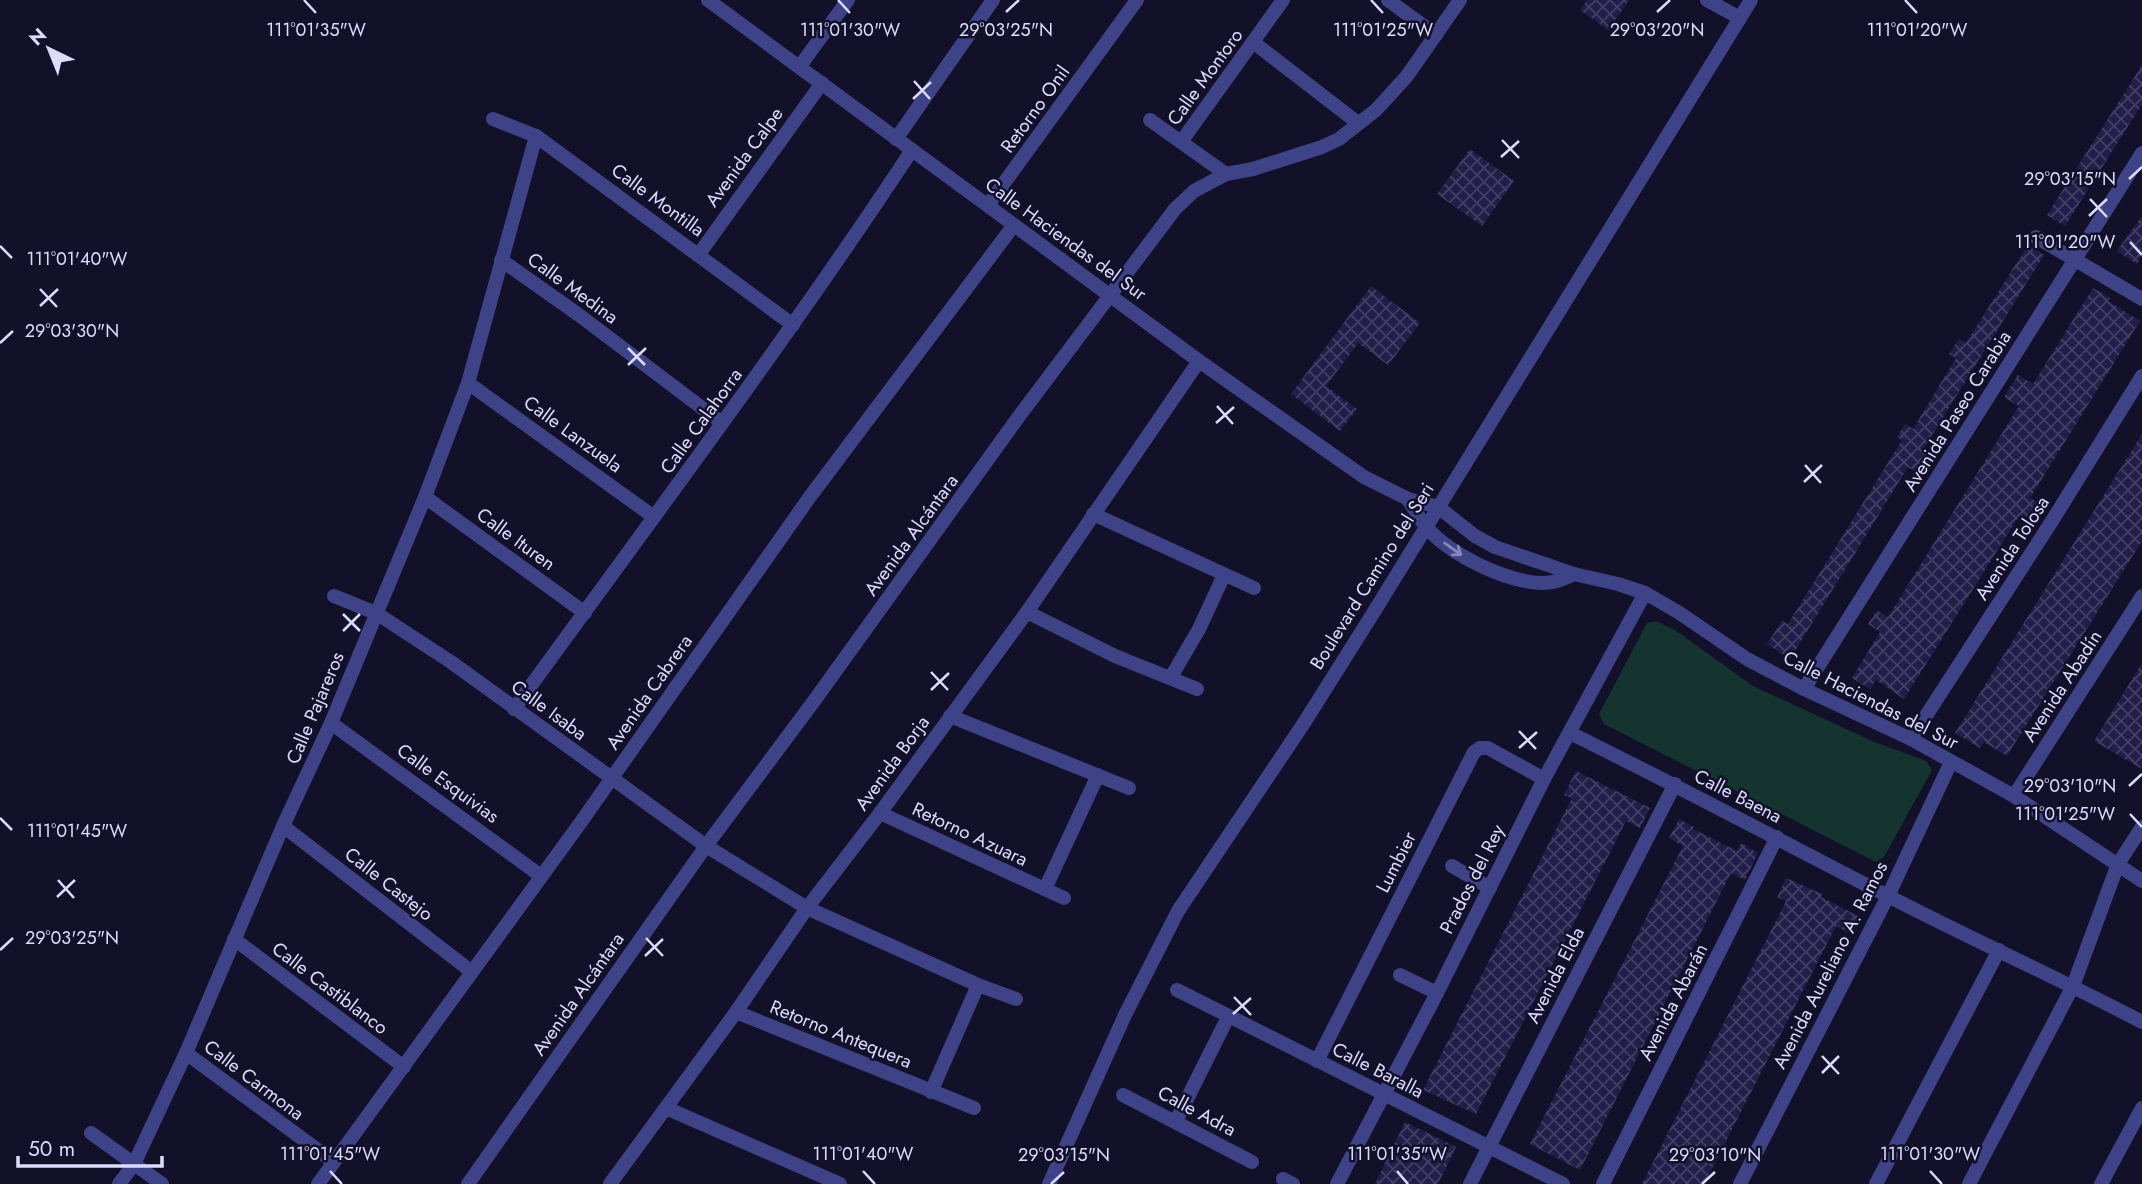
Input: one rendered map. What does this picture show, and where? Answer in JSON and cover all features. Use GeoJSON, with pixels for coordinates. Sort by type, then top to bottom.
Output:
{"type":"FeatureCollection","features":[{"type":"Feature","properties":{"kind":"street","name":"Calle Haciendas del Sur"},"geometry":{"type":"LineString","coordinates":[[708,0],[1199,361],[1364,477],[1408,499],[1438,506],[1475,536],[1495,547],[1574,574],[1645,593],[1747,659],[1911,739],[2014,796],[2142,881]]}},
{"type":"Feature","properties":{"kind":"street"},"geometry":{"type":"LineString","coordinates":[[800,66],[848,0]]}},
{"type":"Feature","properties":{"kind":"street"},"geometry":{"type":"LineString","coordinates":[[896,139],[993,0]]}},
{"type":"Feature","properties":{"kind":"street","name":"Retorno Onil"},"geometry":{"type":"LineString","coordinates":[[988,205],[1137,0]]}},
{"type":"Feature","properties":{"kind":"street","name":"Calle Montoro"},"geometry":{"type":"LineString","coordinates":[[1181,142],[1283,0]]}},
{"type":"Feature","properties":{"kind":"street"},"geometry":{"type":"LineString","coordinates":[[1388,0],[1436,35]]}},
{"type":"Feature","properties":{"kind":"street","name":"Avenida Alcántara"},"geometry":{"type":"LineString","coordinates":[[468,1184],[706,846],[822,691],[1109,295],[1175,209],[1194,191],[1226,174],[1253,169],[1339,139],[1376,110],[1399,84],[1460,0]]}},
{"type":"Feature","properties":{"kind":"street"},"geometry":{"type":"LineString","coordinates":[[1707,0],[1740,18]]}},
{"type":"Feature","properties":{"kind":"street","name":"Boulevard Camino del Seri"},"geometry":{"type":"LineString","coordinates":[[1049,1184],[1125,1014],[1178,911],[1304,723],[1751,0]]}},
{"type":"Feature","properties":{"kind":"street"},"geometry":{"type":"LineString","coordinates":[[1253,42],[1358,123]]}},
{"type":"Feature","properties":{"kind":"street","name":"Avenida Calpe"},"geometry":{"type":"LineString","coordinates":[[699,254],[822,83]]}},
{"type":"Feature","properties":{"kind":"street","name":"Calle Montilla"},"geometry":{"type":"LineString","coordinates":[[494,119],[536,136],[793,325]]}},
{"type":"Feature","properties":{"kind":"street","name":"Calle Montoro"},"geometry":{"type":"LineString","coordinates":[[1150,120],[1226,174]]}},
{"type":"Feature","properties":{"kind":"street","name":"Calle Pajareros"},"geometry":{"type":"LineString","coordinates":[[119,1184],[134,1164],[186,1053],[283,826],[331,723],[425,497],[468,383],[536,136]]}},
{"type":"Feature","properties":{"kind":"street","name":"Calle Calahorra"},"geometry":{"type":"LineString","coordinates":[[514,709],[793,325],[912,150]]}},
{"type":"Feature","properties":{"kind":"street","name":"Avenida Paseo Carabia"},"geometry":{"type":"LineString","coordinates":[[1804,689],[2142,153]]}},
{"type":"Feature","properties":{"kind":"street","name":"Avenida Cabrera"},"geometry":{"type":"LineString","coordinates":[[318,1184],[612,778],[809,498],[1014,225]]}},
{"type":"Feature","properties":{"kind":"street"},"geometry":{"type":"LineString","coordinates":[[2036,237],[2142,299]]}},
{"type":"Feature","properties":{"kind":"street","name":"Calle Medina"},"geometry":{"type":"LineString","coordinates":[[501,260],[722,423]]}},
{"type":"Feature","properties":{"kind":"street","name":"Avenida Borja"},"geometry":{"type":"LineString","coordinates":[[610,1184],[736,1012],[807,908],[1027,612],[1199,361]]}},
{"type":"Feature","properties":{"kind":"street","name":"Avenida Tolosa"},"geometry":{"type":"LineString","coordinates":[[1911,739],[2052,522],[2142,376]]}},
{"type":"Feature","properties":{"kind":"street","name":"Calle Lanzuela"},"geometry":{"type":"LineString","coordinates":[[468,383],[654,517]]}},
{"type":"Feature","properties":{"kind":"street","name":"Calle Ituren"},"geometry":{"type":"LineString","coordinates":[[425,497],[585,613]]}},
{"type":"Feature","properties":{"kind":"street","name":"Calle Haciendas del Sur"},"geometry":{"type":"LineString","coordinates":[[1408,499],[1426,527],[1447,545],[1469,560],[1493,571],[1525,581],[1543,583],[1558,582],[1574,574]]}},
{"type":"Feature","properties":{"kind":"street"},"geometry":{"type":"LineString","coordinates":[[1093,514],[1254,588]]}},
{"type":"Feature","properties":{"kind":"street"},"geometry":{"type":"LineString","coordinates":[[1171,677],[1199,629],[1224,575]]}},
{"type":"Feature","properties":{"kind":"street","name":"Prados del Rey"},"geometry":{"type":"LineString","coordinates":[[1337,1184],[1437,993],[1544,779],[1645,593]]}},
{"type":"Feature","properties":{"kind":"street","name":"Calle Isaba"},"geometry":{"type":"LineString","coordinates":[[334,596],[376,613],[451,662],[706,846],[807,908]]}},
{"type":"Feature","properties":{"kind":"street","name":"Avenida Abadín"},"geometry":{"type":"LineString","coordinates":[[2014,796],[2142,596]]}},
{"type":"Feature","properties":{"kind":"street"},"geometry":{"type":"LineString","coordinates":[[1027,612],[1115,656],[1197,689]]}},
{"type":"Feature","properties":{"kind":"street"},"geometry":{"type":"LineString","coordinates":[[950,716],[1129,788]]}},
{"type":"Feature","properties":{"kind":"street","name":"Calle Esquivias"},"geometry":{"type":"LineString","coordinates":[[331,723],[541,876]]}},
{"type":"Feature","properties":{"kind":"street","name":"Calle Baena"},"geometry":{"type":"LineString","coordinates":[[1570,733],[2142,1022]]}},
{"type":"Feature","properties":{"kind":"street","name":"Lumbier"},"geometry":{"type":"LineString","coordinates":[[1317,1061],[1474,752],[1480,748],[1488,748],[1544,779]]}},
{"type":"Feature","properties":{"kind":"street","name":"Avenida Aureliano A. Ramos"},"geometry":{"type":"LineString","coordinates":[[1740,1184],[1888,896],[1951,762]]}},
{"type":"Feature","properties":{"kind":"street","name":"Retorno Azuara"},"geometry":{"type":"LineString","coordinates":[[1045,890],[1098,775]]}},
{"type":"Feature","properties":{"kind":"street","name":"Avenida Elda"},"geometry":{"type":"LineString","coordinates":[[1470,1184],[1675,784]]}},
{"type":"Feature","properties":{"kind":"street","name":"Retorno Azuara"},"geometry":{"type":"LineString","coordinates":[[880,813],[1064,898]]}},
{"type":"Feature","properties":{"kind":"street","name":"Calle Castejo"},"geometry":{"type":"LineString","coordinates":[[283,826],[472,972]]}},
{"type":"Feature","properties":{"kind":"street"},"geometry":{"type":"LineString","coordinates":[[1969,1184],[2073,986],[2118,864],[2142,827]]}},
{"type":"Feature","properties":{"kind":"street","name":"Avenida Abarán"},"geometry":{"type":"LineString","coordinates":[[1604,1184],[1777,837]]}},
{"type":"Feature","properties":{"kind":"street"},"geometry":{"type":"LineString","coordinates":[[1452,866],[1490,888]]}},
{"type":"Feature","properties":{"kind":"street"},"geometry":{"type":"LineString","coordinates":[[807,908],[978,985],[1016,999]]}},
{"type":"Feature","properties":{"kind":"street","name":"Calle Castiblanco"},"geometry":{"type":"LineString","coordinates":[[234,939],[404,1067]]}},
{"type":"Feature","properties":{"kind":"street"},"geometry":{"type":"LineString","coordinates":[[1876,1184],[1999,950]]}},
{"type":"Feature","properties":{"kind":"street"},"geometry":{"type":"LineString","coordinates":[[1400,975],[1437,993]]}},
{"type":"Feature","properties":{"kind":"street"},"geometry":{"type":"LineString","coordinates":[[931,1092],[978,985]]}},
{"type":"Feature","properties":{"kind":"street","name":"Calle Baralla"},"geometry":{"type":"LineString","coordinates":[[1177,990],[1563,1184]]}},
{"type":"Feature","properties":{"kind":"street","name":"Retorno Antequera"},"geometry":{"type":"LineString","coordinates":[[736,1012],[974,1108]]}},
{"type":"Feature","properties":{"kind":"street"},"geometry":{"type":"LineString","coordinates":[[1176,1121],[1228,1017]]}},
{"type":"Feature","properties":{"kind":"street","name":"Calle Carmona"},"geometry":{"type":"LineString","coordinates":[[186,1053],[334,1162]]}},
{"type":"Feature","properties":{"kind":"street","name":"Calle Adra"},"geometry":{"type":"LineString","coordinates":[[1123,1095],[1252,1162]]}},
{"type":"Feature","properties":{"kind":"street"},"geometry":{"type":"LineString","coordinates":[[666,1108],[840,1184]]}},
{"type":"Feature","properties":{"kind":"street"},"geometry":{"type":"LineString","coordinates":[[2101,1184],[2142,1108]]}},
{"type":"Feature","properties":{"kind":"street"},"geometry":{"type":"LineString","coordinates":[[91,1133],[162,1184]]}},
{"type":"Feature","properties":{"kind":"green space"},"geometry":{"type":"Polygon","coordinates":[[[1656,621],[1675,630],[1753,686],[1872,741],[1926,761],[1932,770],[1884,857],[1876,862],[1604,724],[1599,714],[1647,623],[1656,621]]]}},
{"type":"Feature","properties":{"kind":"building"},"geometry":{"type":"Polygon","coordinates":[[[1587,0],[1629,0],[1608,30],[1580,10],[1587,0]]]}},
{"type":"Feature","properties":{"kind":"building"},"geometry":{"type":"Polygon","coordinates":[[[2142,65],[2142,104],[2065,226],[2047,215],[2142,65]]]}},
{"type":"Feature","properties":{"kind":"building"},"geometry":{"type":"Polygon","coordinates":[[[1470,149],[1514,181],[1482,226],[1437,194],[1470,149]]]}},
{"type":"Feature","properties":{"kind":"building"},"geometry":{"type":"Polygon","coordinates":[[[2142,216],[2142,255],[2137,264],[2117,251],[2142,216]]]}},
{"type":"Feature","properties":{"kind":"building"},"geometry":{"type":"Polygon","coordinates":[[[2028,245],[2044,255],[1922,451],[1934,459],[1923,476],[1908,467],[1790,659],[1767,644],[1782,621],[1788,624],[1902,440],[1897,437],[1905,424],[1913,429],[1956,358],[1949,354],[1959,339],[1966,343],[2028,245]]]}},
{"type":"Feature","properties":{"kind":"building"},"geometry":{"type":"Polygon","coordinates":[[[1371,286],[1420,323],[1388,365],[1358,343],[1326,386],[1357,409],[1340,431],[1291,394],[1371,286]]]}},
{"type":"Feature","properties":{"kind":"building"},"geometry":{"type":"Polygon","coordinates":[[[2093,288],[2140,321],[2030,498],[2039,503],[2028,521],[2019,516],[1904,699],[1876,680],[1870,689],[1852,678],[1880,632],[1868,624],[1877,610],[1888,617],[2019,406],[2004,397],[2018,375],[2033,384],[2093,288]]]}},
{"type":"Feature","properties":{"kind":"building"},"geometry":{"type":"Polygon","coordinates":[[[2142,434],[2142,541],[2007,756],[1984,742],[1980,748],[1955,733],[2142,434]]]}},
{"type":"Feature","properties":{"kind":"building"},"geometry":{"type":"Polygon","coordinates":[[[2142,663],[2142,769],[2094,741],[2142,663]]]}},
{"type":"Feature","properties":{"kind":"building"},"geometry":{"type":"Polygon","coordinates":[[[1576,771],[1650,808],[1640,828],[1626,821],[1476,1114],[1423,1090],[1572,798],[1564,795],[1576,771]]]}},
{"type":"Feature","properties":{"kind":"building"},"geometry":{"type":"Polygon","coordinates":[[[1679,819],[1737,851],[1741,843],[1758,853],[1745,880],[1731,873],[1580,1170],[1530,1144],[1683,846],[1669,838],[1679,819]]]}},
{"type":"Feature","properties":{"kind":"building"},"geometry":{"type":"Polygon","coordinates":[[[1786,878],[1822,894],[1821,897],[1858,916],[1849,933],[1836,926],[1704,1184],[1642,1184],[1786,901],[1777,897],[1786,878]]]}},
{"type":"Feature","properties":{"kind":"building"},"geometry":{"type":"Polygon","coordinates":[[[1405,1122],[1456,1147],[1438,1184],[1375,1184],[1405,1122]]]}}]}
